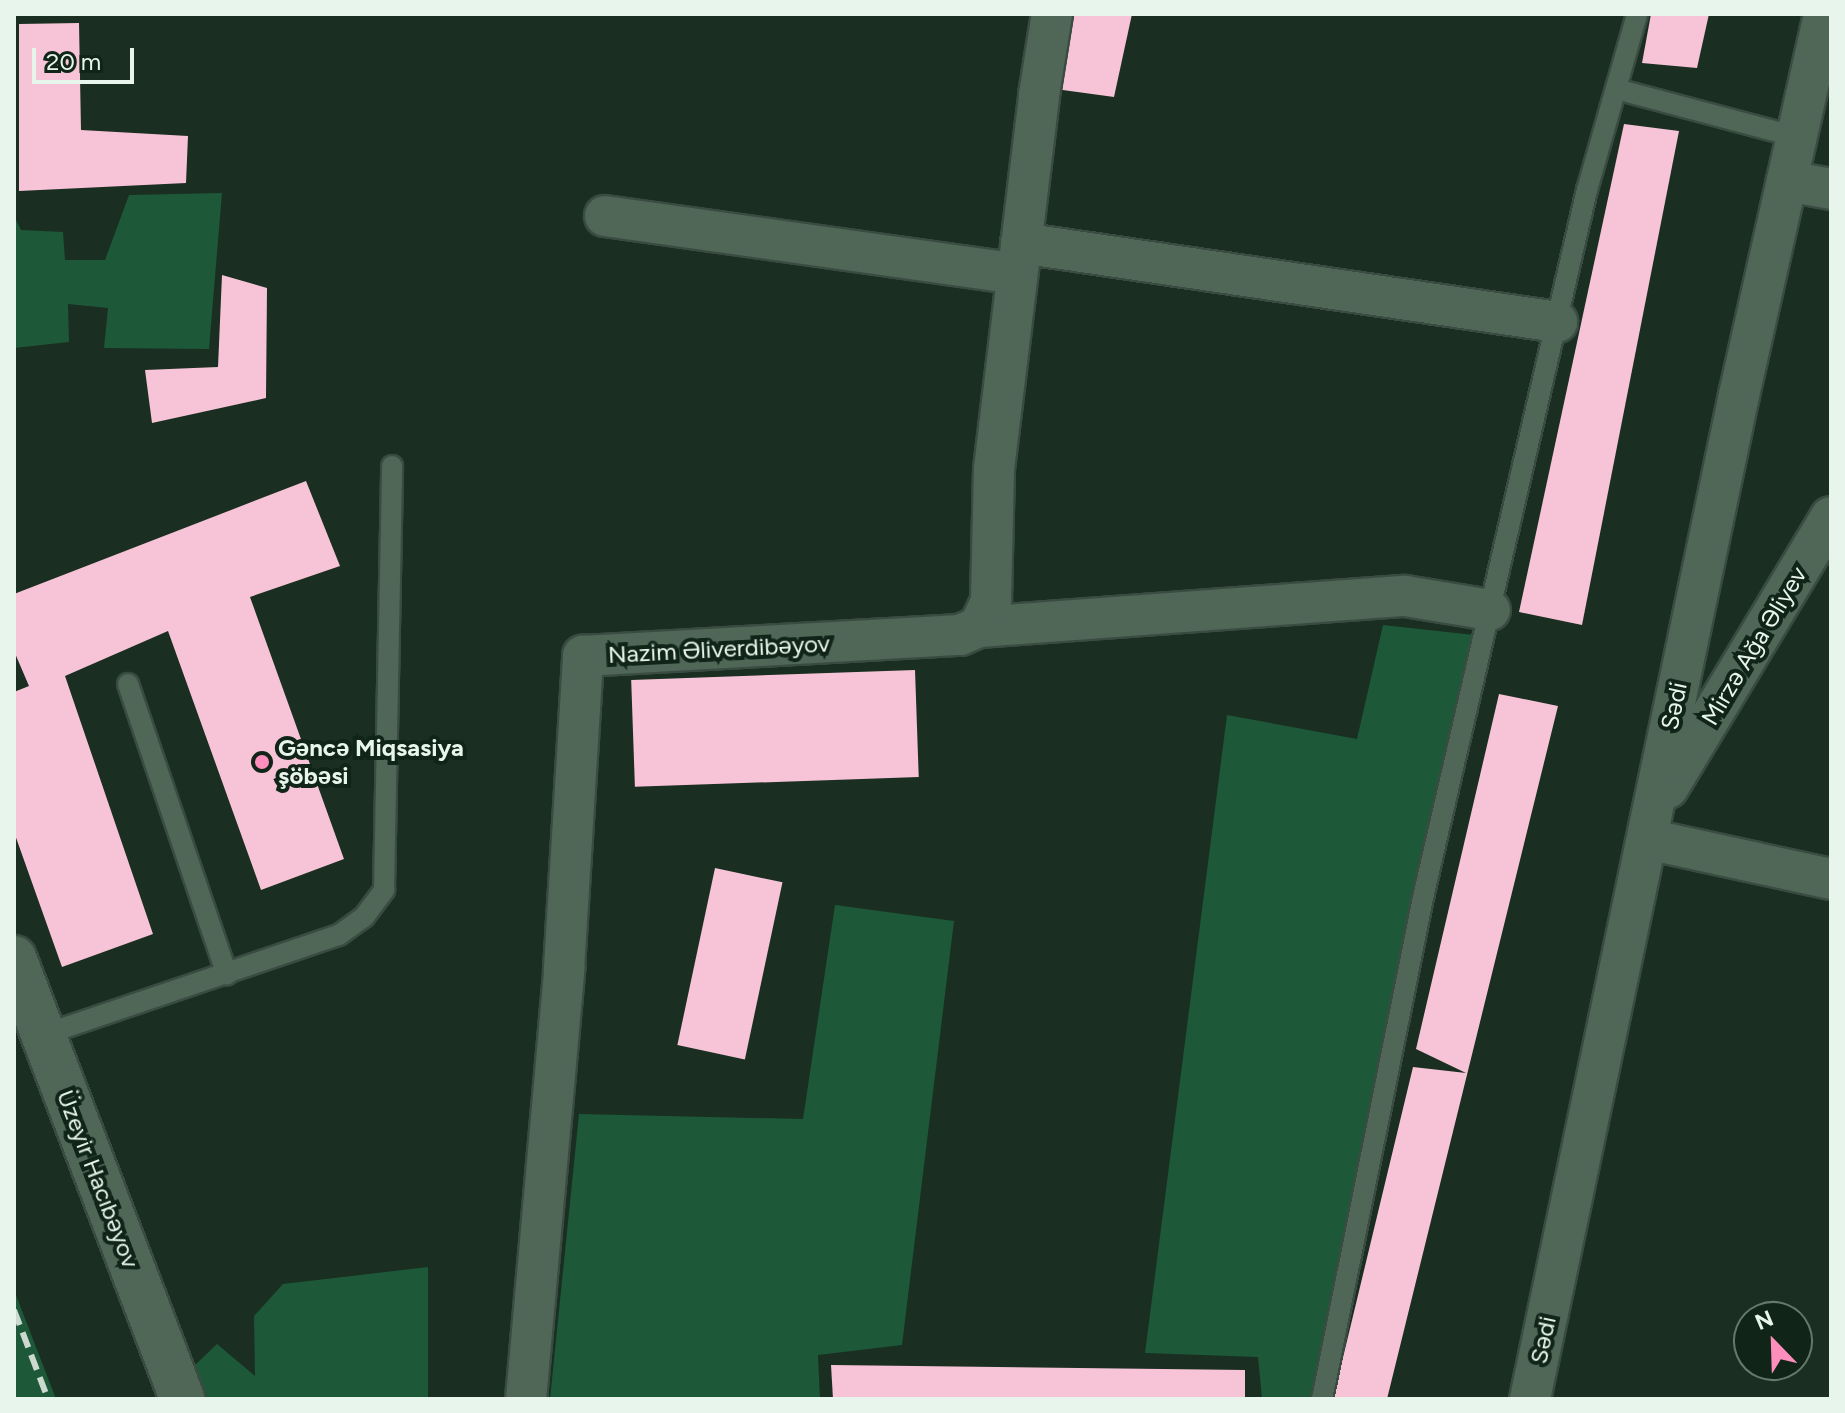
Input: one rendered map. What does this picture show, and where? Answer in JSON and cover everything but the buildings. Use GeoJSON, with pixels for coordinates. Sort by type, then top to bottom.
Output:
{"type":"FeatureCollection","features":[{"type":"Feature","properties":{"kind":"main road","name":"Üzeyir Hacıbəyov"},"geometry":{"type":"LineString","coordinates":[[17,977],[43,1035],[182,1399]]}},
{"type":"Feature","properties":{"kind":"street"},"geometry":{"type":"LineString","coordinates":[[1052,14],[994,469],[991,601],[979,627],[1405,596],[1490,610]]}},
{"type":"Feature","properties":{"kind":"street","name":"Sədi"},"geometry":{"type":"LineString","coordinates":[[1530,1399],[1824,14]]}},
{"type":"Feature","properties":{"kind":"street"},"geometry":{"type":"LineString","coordinates":[[1787,181],[1831,189]]}},
{"type":"Feature","properties":{"kind":"street"},"geometry":{"type":"LineString","coordinates":[[605,216],[1019,258],[1557,322]]}},
{"type":"Feature","properties":{"kind":"street","name":"Mirzə Ağa Əliyev"},"geometry":{"type":"LineString","coordinates":[[1649,827],[1831,517]]}},
{"type":"Feature","properties":{"kind":"street","name":"Nazim Əliverdibəyov"},"geometry":{"type":"LineString","coordinates":[[526,1399],[564,969],[583,656],[960,635],[979,627]]}},
{"type":"Feature","properties":{"kind":"street"},"geometry":{"type":"LineString","coordinates":[[1649,827],[1831,879]]}},
{"type":"Feature","properties":{"kind":"lane"},"geometry":{"type":"LineString","coordinates":[[1322,1399],[1424,893],[1587,190],[1637,14]]}},
{"type":"Feature","properties":{"kind":"lane"},"geometry":{"type":"LineString","coordinates":[[1616,89],[1797,137]]}},
{"type":"Feature","properties":{"kind":"lane"},"geometry":{"type":"LineString","coordinates":[[43,1035],[339,935],[364,917],[384,890],[392,466]]}},
{"type":"Feature","properties":{"kind":"lane"},"geometry":{"type":"LineString","coordinates":[[128,684],[227,975]]}},
{"type":"Feature","properties":{"kind":"green space"},"geometry":{"type":"Polygon","coordinates":[[[222,193],[209,349],[104,348],[108,308],[68,304],[69,342],[14,348],[14,216],[21,230],[63,232],[65,260],[105,260],[129,195],[222,193]]]}},
{"type":"Feature","properties":{"kind":"green space"},"geometry":{"type":"Polygon","coordinates":[[[1383,625],[1474,635],[1310,1399],[1265,1399],[1262,1398],[1258,1357],[1145,1353],[1227,715],[1357,739],[1383,625]]]}},
{"type":"Feature","properties":{"kind":"green space"},"geometry":{"type":"Polygon","coordinates":[[[835,905],[954,921],[902,1345],[818,1355],[820,1399],[550,1399],[579,1114],[803,1119],[835,905]]]}},
{"type":"Feature","properties":{"kind":"green space"},"geometry":{"type":"Polygon","coordinates":[[[428,1267],[428,1399],[208,1399],[194,1366],[217,1344],[255,1376],[254,1316],[283,1284],[428,1267]]]}},
{"type":"Feature","properties":{"kind":"green space"},"geometry":{"type":"Polygon","coordinates":[[[14,1290],[56,1399],[14,1399],[14,1290]]]}},
{"type":"Feature","properties":{"kind":"railway"},"geometry":{"type":"LineString","coordinates":[[14,1310],[48,1399]]}},
{"type":"Feature","properties":{"kind":"place","name":"Gəncə Miqsasiya şöbəsi"},"geometry":{"type":"Point","coordinates":[262,762]}}]}
